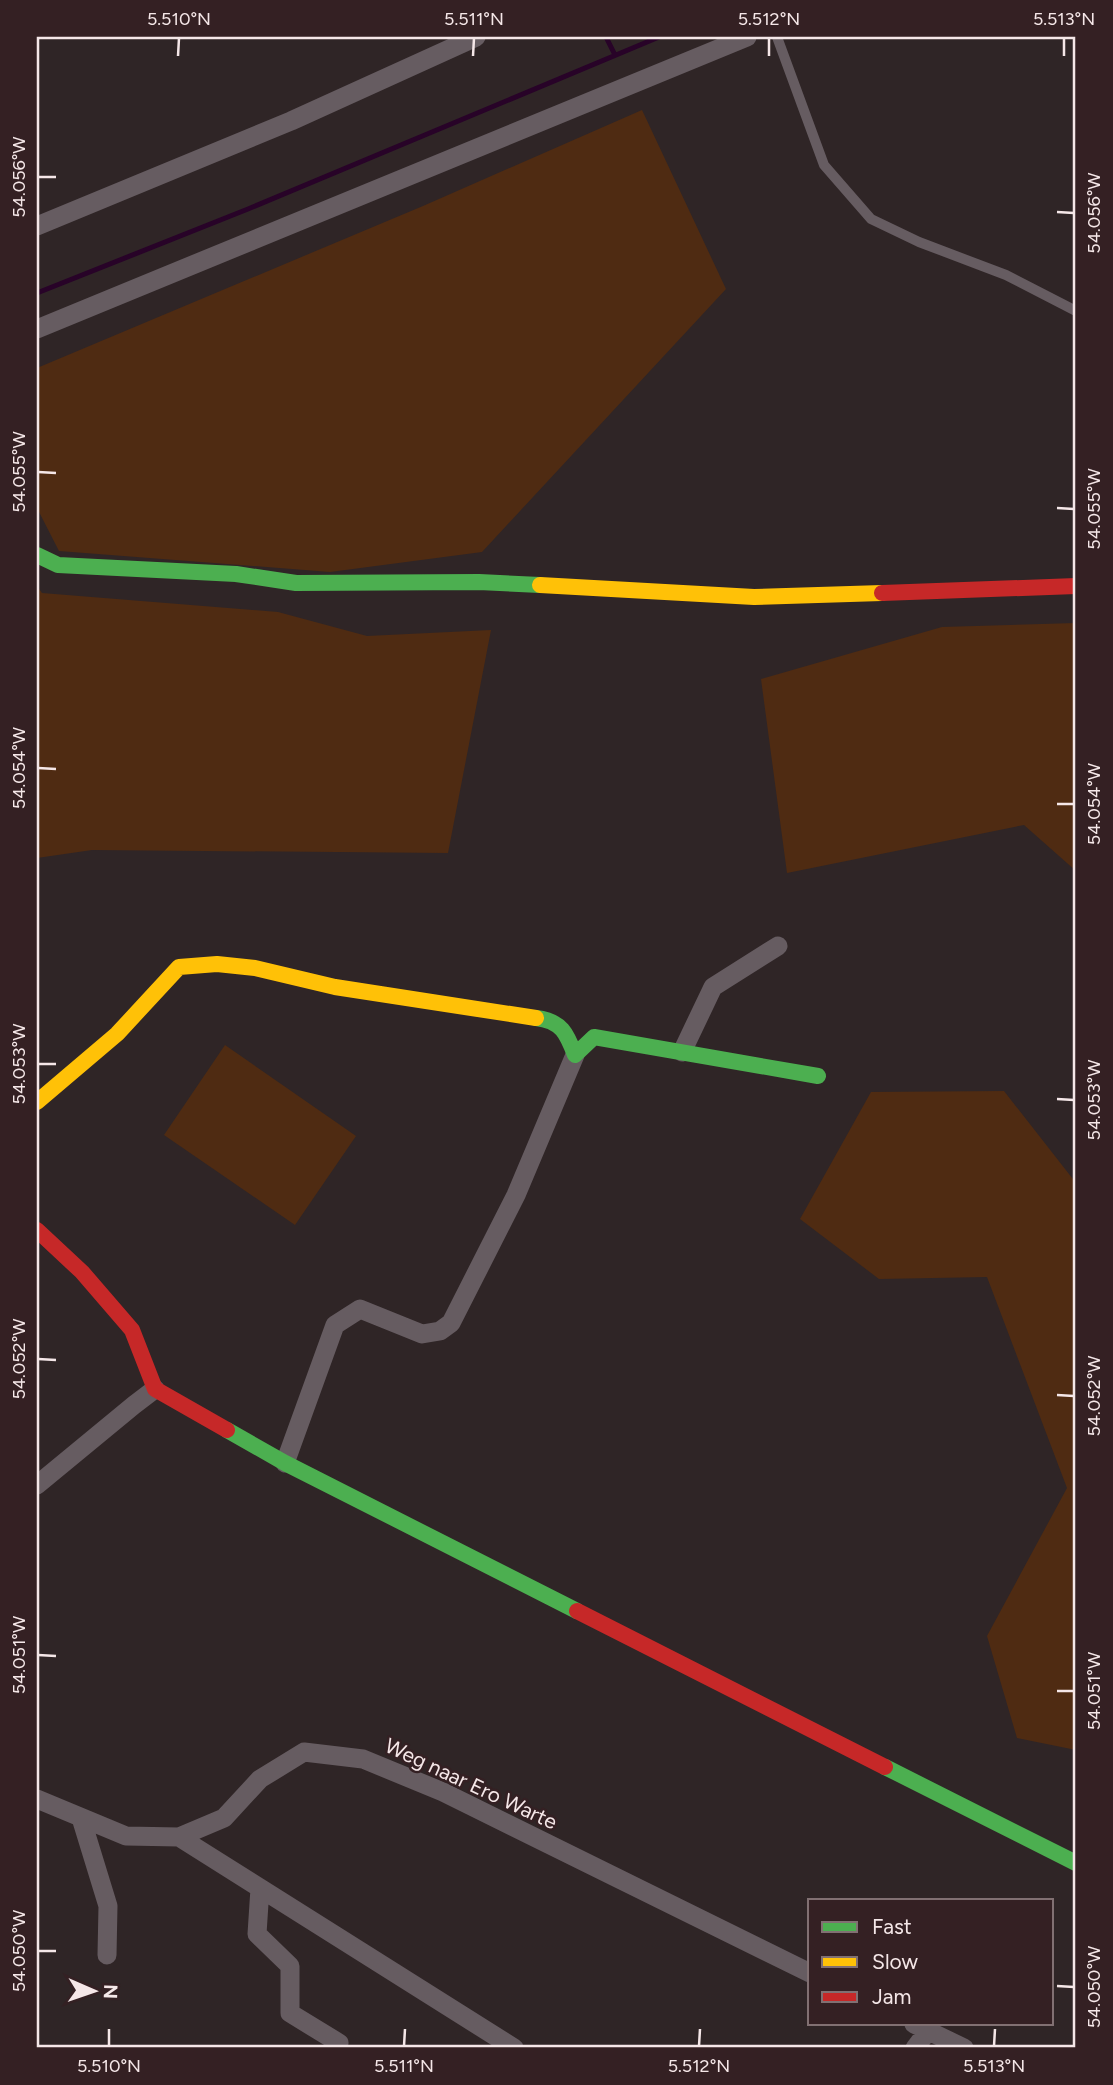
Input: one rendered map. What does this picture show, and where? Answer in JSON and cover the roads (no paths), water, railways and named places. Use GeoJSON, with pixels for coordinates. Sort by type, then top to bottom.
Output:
{"type":"FeatureCollection","features":[{"type":"Feature","properties":{"kind":"street"},"geometry":{"type":"LineString","coordinates":[[37,226],[291,121],[476,37]]}},
{"type":"Feature","properties":{"kind":"street"},"geometry":{"type":"LineString","coordinates":[[37,328],[747,37]]}},
{"type":"Feature","properties":{"kind":"street"},"geometry":{"type":"LineString","coordinates":[[37,555],[58,565],[236,574],[296,583],[479,582],[754,597],[1076,586]]}},
{"type":"Feature","properties":{"kind":"street"},"geometry":{"type":"LineString","coordinates":[[682,1052],[713,987],[778,946]]}},
{"type":"Feature","properties":{"kind":"street"},"geometry":{"type":"LineString","coordinates":[[37,1102],[117,1034],[179,967],[217,964],[255,968],[335,986],[546,1019],[566,1032],[575,1055]]}},
{"type":"Feature","properties":{"kind":"street"},"geometry":{"type":"LineString","coordinates":[[285,1463],[335,1325],[360,1309],[422,1334],[440,1331],[451,1323],[516,1195],[575,1055],[594,1037],[818,1076]]}},
{"type":"Feature","properties":{"kind":"street"},"geometry":{"type":"LineString","coordinates":[[37,1230],[82,1272],[132,1330],[155,1390],[285,1463],[1076,1863]]}},
{"type":"Feature","properties":{"kind":"street"},"geometry":{"type":"LineString","coordinates":[[37,1485],[155,1390]]}},
{"type":"Feature","properties":{"kind":"street","name":"Weg naar Ero Warte"},"geometry":{"type":"LineString","coordinates":[[37,1799],[126,1836],[179,1837],[224,1818],[260,1779],[304,1752],[363,1759],[443,1792],[808,1972]]}},
{"type":"Feature","properties":{"kind":"street"},"geometry":{"type":"LineString","coordinates":[[81,1818],[108,1906],[107,1955]]}},
{"type":"Feature","properties":{"kind":"street"},"geometry":{"type":"LineString","coordinates":[[179,1837],[514,2048]]}},
{"type":"Feature","properties":{"kind":"street"},"geometry":{"type":"LineString","coordinates":[[260,1888],[257,1934],[290,1966],[290,2013],[340,2043],[338,2048]]}},
{"type":"Feature","properties":{"kind":"street"},"geometry":{"type":"LineString","coordinates":[[915,2048],[921,2027],[964,2048]]}},
{"type":"Feature","properties":{"kind":"lane"},"geometry":{"type":"LineString","coordinates":[[777,37],[824,165],[872,219],[919,242],[1006,275],[1076,311]]}},
{"type":"Feature","properties":{"kind":"waterway"},"geometry":{"type":"LineString","coordinates":[[606,37],[615,55]]}},
{"type":"Feature","properties":{"kind":"waterway"},"geometry":{"type":"LineString","coordinates":[[37,293],[248,209],[659,37]]}}]}
